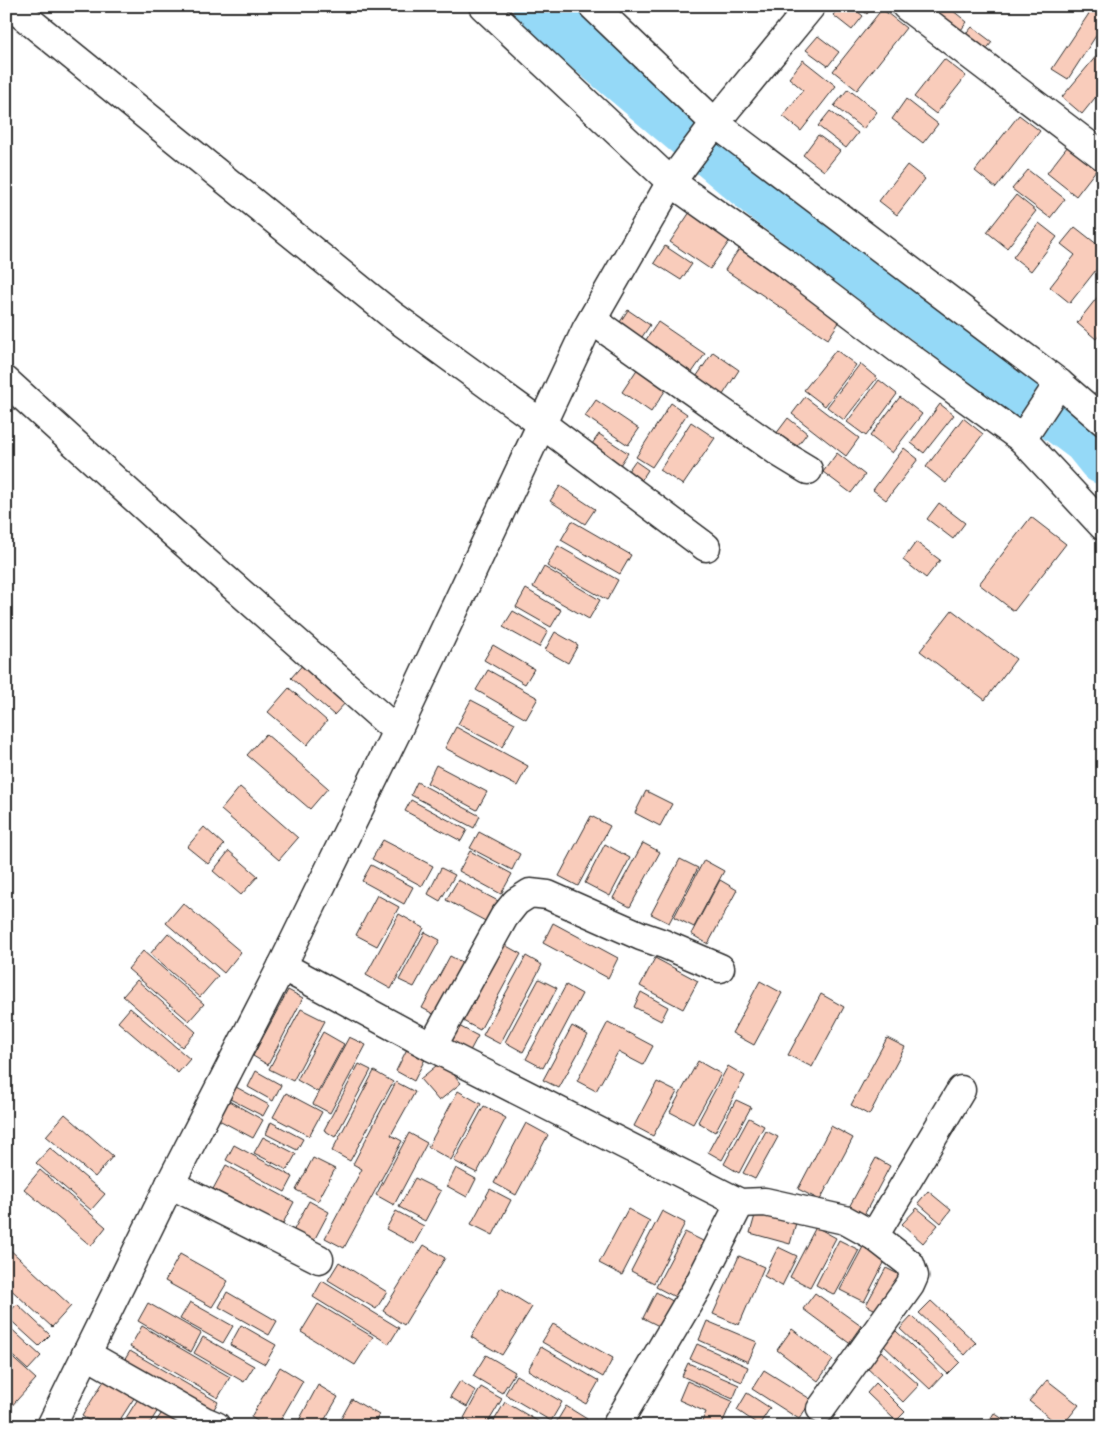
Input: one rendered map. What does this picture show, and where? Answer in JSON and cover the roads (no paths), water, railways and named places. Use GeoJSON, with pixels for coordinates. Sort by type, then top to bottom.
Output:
{"type":"FeatureCollection","features":[{"type":"Feature","properties":{"kind":"street"},"geometry":{"type":"LineString","coordinates":[[11,6],[392,315],[706,547]]}},
{"type":"Feature","properties":{"kind":"street"},"geometry":{"type":"LineString","coordinates":[[483,6],[674,178],[901,352],[1027,431],[1103,526]]}},
{"type":"Feature","properties":{"kind":"street"},"geometry":{"type":"LineString","coordinates":[[593,6],[708,133],[1054,391],[1103,421]]}},
{"type":"Feature","properties":{"kind":"street"},"geometry":{"type":"LineString","coordinates":[[51,1426],[170,1184],[282,966],[397,731],[592,320],[674,178],[811,6]]}},
{"type":"Feature","properties":{"kind":"street"},"geometry":{"type":"LineString","coordinates":[[906,6],[1103,156]]}},
{"type":"Feature","properties":{"kind":"street"},"geometry":{"type":"LineString","coordinates":[[592,320],[808,470]]}},
{"type":"Feature","properties":{"kind":"street"},"geometry":{"type":"LineString","coordinates":[[6,381],[397,731]]}},
{"type":"Feature","properties":{"kind":"street"},"geometry":{"type":"LineString","coordinates":[[1027,431],[1054,391]]}},
{"type":"Feature","properties":{"kind":"street"},"geometry":{"type":"LineString","coordinates":[[432,1047],[504,917],[516,902],[530,893],[548,895],[640,936],[720,968]]}},
{"type":"Feature","properties":{"kind":"street"},"geometry":{"type":"LineString","coordinates":[[282,966],[432,1047],[740,1204],[765,1202],[845,1220],[874,1236],[910,1264],[914,1276],[910,1285],[821,1409]]}},
{"type":"Feature","properties":{"kind":"street"},"geometry":{"type":"LineString","coordinates":[[874,1236],[961,1090]]}},
{"type":"Feature","properties":{"kind":"street"},"geometry":{"type":"LineString","coordinates":[[170,1184],[319,1259]]}},
{"type":"Feature","properties":{"kind":"street"},"geometry":{"type":"LineString","coordinates":[[616,1426],[697,1288],[740,1204]]}},
{"type":"Feature","properties":{"kind":"street"},"geometry":{"type":"LineString","coordinates":[[86,1354],[216,1426]]}},
{"type":"Feature","properties":{"kind":"waterway"},"geometry":{"type":"LineString","coordinates":[[538,6],[763,196],[1087,439],[1103,459]]}}]}
